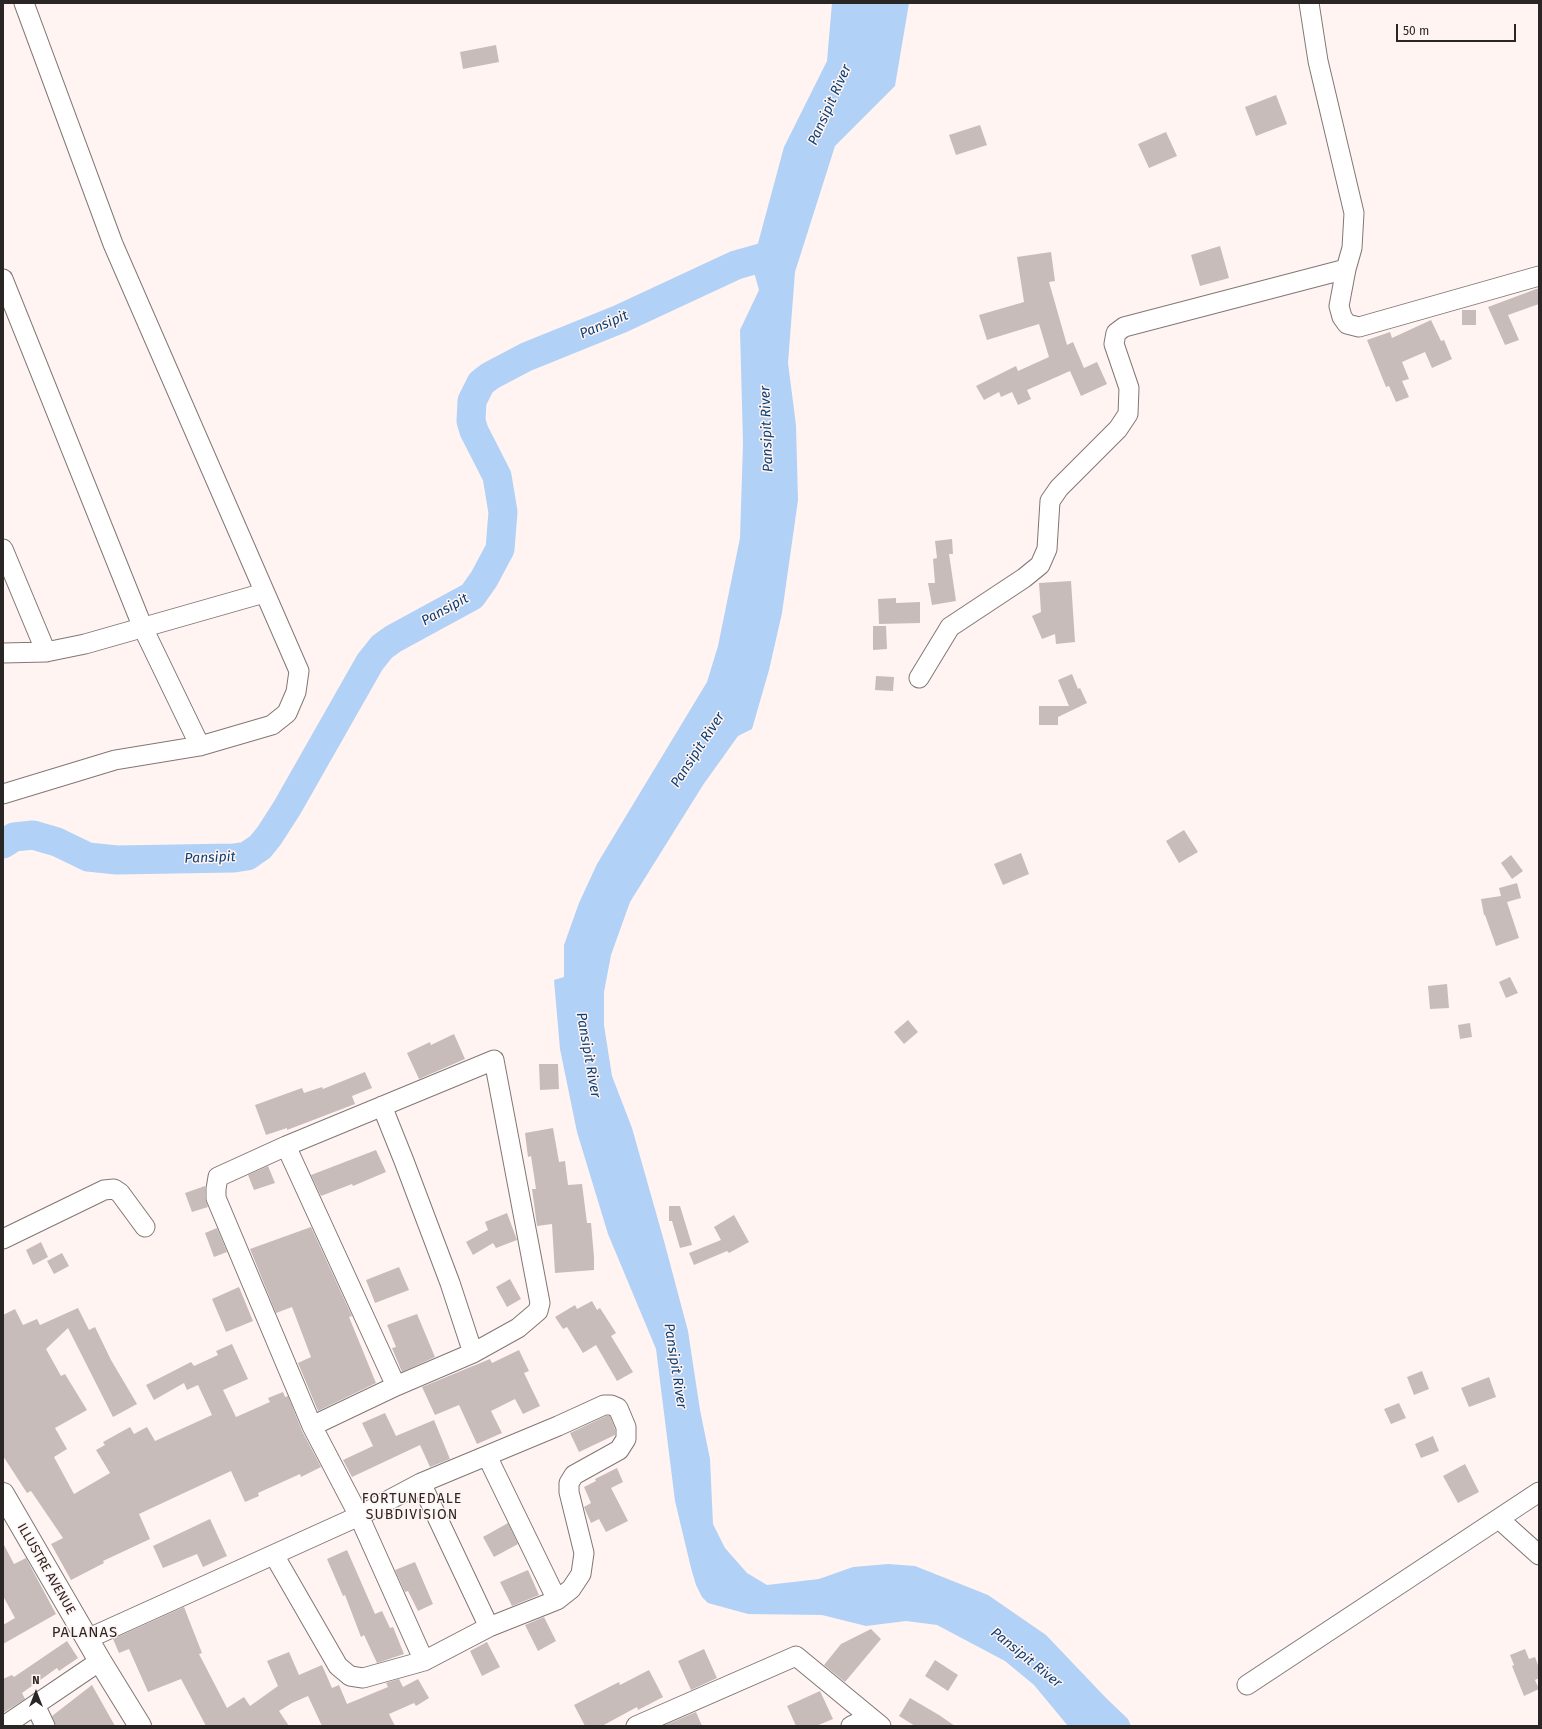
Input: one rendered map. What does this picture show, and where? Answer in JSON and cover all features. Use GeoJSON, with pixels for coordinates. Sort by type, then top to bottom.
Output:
{"type":"FeatureCollection","features":[{"type":"Feature","properties":{"kind":"main road","name":"ILLUSTRE AVENUE"},"geometry":{"type":"LineString","coordinates":[[3,1494],[87,1639],[140,1726]]}},
{"type":"Feature","properties":{"kind":"street"},"geometry":{"type":"LineString","coordinates":[[3,794],[115,760],[200,746],[272,725],[287,712],[296,692],[299,671],[113,244],[24,3]]}},
{"type":"Feature","properties":{"kind":"street"},"geometry":{"type":"LineString","coordinates":[[1309,3],[1318,61],[1354,213],[1352,248],[1346,269],[1339,306],[1342,317],[1347,324],[1359,326],[1539,276]]}},
{"type":"Feature","properties":{"kind":"street"},"geometry":{"type":"LineString","coordinates":[[919,678],[950,627],[1024,578],[1040,565],[1047,549],[1050,501],[1059,488],[1118,428],[1128,414],[1129,388],[1114,344],[1116,333],[1124,327],[1346,269]]}},
{"type":"Feature","properties":{"kind":"street"},"geometry":{"type":"LineString","coordinates":[[3,279],[143,628],[200,746]]}},
{"type":"Feature","properties":{"kind":"street"},"geometry":{"type":"LineString","coordinates":[[3,550],[46,652]]}},
{"type":"Feature","properties":{"kind":"street"},"geometry":{"type":"LineString","coordinates":[[3,654],[46,652],[85,644],[264,593]]}},
{"type":"Feature","properties":{"kind":"street"},"geometry":{"type":"LineString","coordinates":[[312,1426],[396,1386],[473,1353],[518,1328],[538,1311],[540,1303],[494,1060],[286,1146],[218,1177],[216,1189],[216,1198],[312,1426],[359,1516],[424,1661]]}},
{"type":"Feature","properties":{"kind":"street"},"geometry":{"type":"LineString","coordinates":[[382,1106],[450,1283],[473,1353]]}},
{"type":"Feature","properties":{"kind":"street"},"geometry":{"type":"LineString","coordinates":[[286,1146],[396,1386]]}},
{"type":"Feature","properties":{"kind":"street"},"geometry":{"type":"LineString","coordinates":[[3,1239],[104,1190],[114,1189],[120,1193],[145,1227]]}},
{"type":"Feature","properties":{"kind":"street"},"geometry":{"type":"LineString","coordinates":[[87,1639],[359,1516],[421,1483],[488,1456],[604,1404],[611,1404],[618,1408],[626,1427],[626,1438],[619,1450],[574,1475],[570,1483],[569,1492],[584,1552],[581,1574],[571,1589],[557,1600],[488,1627],[424,1661],[363,1678],[350,1676],[338,1666],[274,1555]]}},
{"type":"Feature","properties":{"kind":"street"},"geometry":{"type":"LineString","coordinates":[[488,1456],[557,1600]]}},
{"type":"Feature","properties":{"kind":"street"},"geometry":{"type":"LineString","coordinates":[[421,1483],[488,1627]]}},
{"type":"Feature","properties":{"kind":"street"},"geometry":{"type":"LineString","coordinates":[[1247,1685],[1539,1492]]}},
{"type":"Feature","properties":{"kind":"street"},"geometry":{"type":"LineString","coordinates":[[1499,1519],[1539,1556]]}},
{"type":"Feature","properties":{"kind":"street"},"geometry":{"type":"LineString","coordinates":[[636,1726],[796,1656],[875,1722]]}},
{"type":"Feature","properties":{"kind":"street"},"geometry":{"type":"LineString","coordinates":[[4,1726],[100,1661]]}},
{"type":"Feature","properties":{"kind":"street"},"geometry":{"type":"LineString","coordinates":[[35,1705],[46,1726]]}},
{"type":"Feature","properties":{"kind":"street"},"geometry":{"type":"LineString","coordinates":[[850,1726],[875,1722]]}},
{"type":"Feature","properties":{"kind":"water","name":"Pansipit River"},"geometry":{"type":"Polygon","coordinates":[[[832,3],[909,3],[895,86],[835,146],[795,272],[788,363],[796,425],[798,500],[782,613],[769,670],[752,729],[738,736],[703,785],[630,902],[611,955],[604,992],[604,1025],[612,1076],[632,1128],[688,1331],[700,1410],[710,1459],[713,1524],[725,1548],[747,1573],[767,1585],[819,1579],[853,1567],[888,1564],[915,1566],[988,1595],[1046,1635],[1128,1719],[1131,1726],[1068,1726],[1034,1685],[1005,1661],[937,1625],[906,1621],[866,1626],[822,1615],[748,1614],[708,1603],[702,1597],[696,1585],[691,1568],[675,1501],[656,1349],[608,1234],[577,1132],[560,1049],[554,980],[564,977],[564,945],[579,903],[597,864],[707,682],[718,646],[740,538],[743,444],[740,330],[759,290],[754,272],[739,253],[757,247],[784,147],[827,61],[832,3]]]}},
{"type":"Feature","properties":{"kind":"building"},"geometry":{"type":"Polygon","coordinates":[[[496,45],[499,62],[463,69],[460,52],[496,45]]]}},
{"type":"Feature","properties":{"kind":"building"},"geometry":{"type":"Polygon","coordinates":[[[1276,95],[1287,124],[1256,136],[1245,107],[1276,95]]]}},
{"type":"Feature","properties":{"kind":"building"},"geometry":{"type":"Polygon","coordinates":[[[980,125],[987,145],[956,155],[949,135],[980,125]]]}},
{"type":"Feature","properties":{"kind":"building"},"geometry":{"type":"Polygon","coordinates":[[[1166,132],[1177,156],[1149,168],[1138,144],[1166,132]]]}},
{"type":"Feature","properties":{"kind":"building"},"geometry":{"type":"Polygon","coordinates":[[[1220,246],[1229,278],[1200,286],[1191,255],[1220,246]]]}},
{"type":"Feature","properties":{"kind":"building"},"geometry":{"type":"Polygon","coordinates":[[[1051,252],[1055,281],[1049,282],[1067,345],[1073,342],[1084,368],[1097,362],[1107,384],[1081,396],[1070,371],[1027,390],[1031,399],[1018,405],[1012,392],[1001,397],[999,392],[984,400],[976,386],[1016,366],[1018,371],[1049,357],[1039,324],[987,340],[979,315],[1024,302],[1017,257],[1051,252]]]}},
{"type":"Feature","properties":{"kind":"building"},"geometry":{"type":"Polygon","coordinates":[[[1539,288],[1539,304],[1508,315],[1519,340],[1505,345],[1488,307],[1539,288]]]}},
{"type":"Feature","properties":{"kind":"building"},"geometry":{"type":"Polygon","coordinates":[[[1462,310],[1476,310],[1476,325],[1462,325],[1462,310]]]}},
{"type":"Feature","properties":{"kind":"building"},"geometry":{"type":"Polygon","coordinates":[[[1431,320],[1441,341],[1444,340],[1452,359],[1432,368],[1425,352],[1402,362],[1409,379],[1402,381],[1409,397],[1396,402],[1389,386],[1386,387],[1367,340],[1390,332],[1392,338],[1431,320]]]}},
{"type":"Feature","properties":{"kind":"building"},"geometry":{"type":"Polygon","coordinates":[[[952,539],[953,554],[949,554],[956,601],[932,605],[928,583],[935,583],[933,559],[937,558],[935,541],[952,539]]]}},
{"type":"Feature","properties":{"kind":"building"},"geometry":{"type":"Polygon","coordinates":[[[1071,581],[1075,642],[1056,644],[1055,634],[1042,639],[1032,616],[1041,612],[1039,583],[1071,581]]]}},
{"type":"Feature","properties":{"kind":"building"},"geometry":{"type":"Polygon","coordinates":[[[896,598],[896,603],[920,602],[920,623],[879,624],[878,599],[896,598]]]}},
{"type":"Feature","properties":{"kind":"building"},"geometry":{"type":"Polygon","coordinates":[[[873,626],[886,626],[887,649],[873,650],[873,626]]]}},
{"type":"Feature","properties":{"kind":"building"},"geometry":{"type":"Polygon","coordinates":[[[1072,674],[1078,689],[1080,688],[1087,703],[1058,717],[1058,725],[1039,725],[1039,706],[1069,706],[1058,680],[1072,674]]]}},
{"type":"Feature","properties":{"kind":"building"},"geometry":{"type":"Polygon","coordinates":[[[876,676],[894,677],[893,691],[875,690],[876,676]]]}},
{"type":"Feature","properties":{"kind":"building"},"geometry":{"type":"Polygon","coordinates":[[[1184,830],[1198,852],[1179,863],[1166,841],[1184,830]]]}},
{"type":"Feature","properties":{"kind":"building"},"geometry":{"type":"Polygon","coordinates":[[[1021,853],[1029,874],[1003,885],[994,864],[1021,853]]]}},
{"type":"Feature","properties":{"kind":"building"},"geometry":{"type":"Polygon","coordinates":[[[1511,855],[1523,871],[1512,879],[1501,863],[1511,855]]]}},
{"type":"Feature","properties":{"kind":"building"},"geometry":{"type":"Polygon","coordinates":[[[1517,883],[1521,898],[1507,902],[1519,938],[1496,946],[1484,915],[1481,899],[1501,896],[1499,888],[1517,883]]]}},
{"type":"Feature","properties":{"kind":"building"},"geometry":{"type":"Polygon","coordinates":[[[1510,977],[1518,993],[1506,998],[1499,982],[1510,977]]]}},
{"type":"Feature","properties":{"kind":"building"},"geometry":{"type":"Polygon","coordinates":[[[1447,984],[1449,1008],[1430,1009],[1428,986],[1447,984]]]}},
{"type":"Feature","properties":{"kind":"building"},"geometry":{"type":"Polygon","coordinates":[[[908,1020],[918,1032],[904,1044],[894,1032],[908,1020]]]}},
{"type":"Feature","properties":{"kind":"building"},"geometry":{"type":"Polygon","coordinates":[[[1470,1023],[1472,1037],[1460,1039],[1458,1025],[1470,1023]]]}},
{"type":"Feature","properties":{"kind":"building"},"geometry":{"type":"Polygon","coordinates":[[[454,1034],[465,1059],[419,1079],[407,1053],[430,1042],[431,1045],[454,1034]]]}},
{"type":"Feature","properties":{"kind":"building"},"geometry":{"type":"Polygon","coordinates":[[[539,1064],[558,1064],[559,1089],[540,1090],[539,1064]]]}},
{"type":"Feature","properties":{"kind":"building"},"geometry":{"type":"Polygon","coordinates":[[[365,1072],[372,1088],[352,1096],[355,1104],[287,1130],[287,1128],[266,1135],[255,1105],[302,1088],[304,1093],[322,1087],[323,1089],[365,1072]]]}},
{"type":"Feature","properties":{"kind":"building"},"geometry":{"type":"Polygon","coordinates":[[[553,1128],[559,1162],[565,1161],[568,1185],[582,1184],[587,1223],[591,1223],[594,1270],[555,1273],[552,1224],[537,1226],[532,1189],[536,1189],[531,1156],[528,1157],[525,1133],[553,1128]]]}},
{"type":"Feature","properties":{"kind":"building"},"geometry":{"type":"Polygon","coordinates":[[[376,1150],[386,1172],[353,1186],[352,1184],[321,1196],[311,1175],[376,1150]]]}},
{"type":"Feature","properties":{"kind":"building"},"geometry":{"type":"Polygon","coordinates":[[[268,1166],[275,1183],[254,1190],[248,1175],[268,1166]]]}},
{"type":"Feature","properties":{"kind":"building"},"geometry":{"type":"Polygon","coordinates":[[[205,1186],[205,1198],[208,1207],[192,1212],[185,1193],[205,1186]]]}},
{"type":"Feature","properties":{"kind":"building"},"geometry":{"type":"Polygon","coordinates":[[[669,1206],[680,1206],[692,1245],[680,1248],[672,1221],[669,1221],[669,1206]]]}},
{"type":"Feature","properties":{"kind":"building"},"geometry":{"type":"Polygon","coordinates":[[[507,1213],[517,1240],[496,1248],[493,1243],[473,1255],[466,1242],[488,1230],[485,1222],[507,1213]]]}},
{"type":"Feature","properties":{"kind":"building"},"geometry":{"type":"Polygon","coordinates":[[[734,1215],[749,1242],[729,1253],[727,1251],[694,1265],[689,1253],[721,1240],[714,1227],[734,1215]]]}},
{"type":"Feature","properties":{"kind":"building"},"geometry":{"type":"Polygon","coordinates":[[[311,1227],[352,1316],[349,1317],[376,1383],[318,1411],[298,1363],[311,1357],[292,1307],[276,1313],[250,1249],[311,1227]]]}},
{"type":"Feature","properties":{"kind":"building"},"geometry":{"type":"Polygon","coordinates":[[[217,1228],[227,1252],[214,1257],[205,1233],[217,1228]]]}},
{"type":"Feature","properties":{"kind":"building"},"geometry":{"type":"Polygon","coordinates":[[[41,1242],[48,1257],[33,1265],[26,1250],[41,1242]]]}},
{"type":"Feature","properties":{"kind":"building"},"geometry":{"type":"Polygon","coordinates":[[[62,1253],[69,1266],[54,1274],[47,1261],[62,1253]]]}},
{"type":"Feature","properties":{"kind":"building"},"geometry":{"type":"Polygon","coordinates":[[[399,1267],[409,1290],[375,1303],[366,1280],[399,1267]]]}},
{"type":"Feature","properties":{"kind":"building"},"geometry":{"type":"Polygon","coordinates":[[[510,1279],[521,1299],[507,1307],[496,1287],[510,1279]]]}},
{"type":"Feature","properties":{"kind":"building"},"geometry":{"type":"Polygon","coordinates":[[[239,1287],[253,1321],[226,1332],[212,1299],[239,1287]]]}},
{"type":"Feature","properties":{"kind":"building"},"geometry":{"type":"Polygon","coordinates":[[[592,1301],[597,1310],[600,1308],[616,1333],[611,1336],[633,1372],[617,1381],[596,1345],[583,1353],[567,1327],[563,1329],[555,1317],[575,1305],[577,1309],[592,1301]]]}},
{"type":"Feature","properties":{"kind":"building"},"geometry":{"type":"Polygon","coordinates":[[[78,1308],[89,1330],[95,1327],[111,1360],[137,1404],[113,1417],[68,1328],[46,1349],[61,1376],[65,1374],[87,1410],[55,1428],[67,1449],[54,1457],[74,1494],[110,1473],[96,1450],[105,1445],[103,1442],[130,1427],[134,1434],[147,1427],[155,1441],[212,1415],[198,1385],[187,1390],[184,1383],[154,1400],[146,1385],[191,1362],[194,1366],[218,1355],[216,1351],[232,1344],[248,1379],[223,1390],[236,1417],[270,1402],[268,1398],[283,1392],[285,1397],[288,1396],[302,1431],[321,1467],[301,1477],[300,1474],[258,1493],[259,1496],[245,1502],[231,1471],[139,1514],[150,1539],[103,1561],[104,1563],[71,1580],[51,1544],[63,1538],[31,1491],[27,1493],[3,1456],[3,1315],[15,1309],[23,1325],[37,1319],[40,1325],[78,1308]]]}},
{"type":"Feature","properties":{"kind":"building"},"geometry":{"type":"Polygon","coordinates":[[[417,1314],[435,1357],[402,1372],[392,1348],[396,1347],[387,1325],[417,1314]]]}},
{"type":"Feature","properties":{"kind":"building"},"geometry":{"type":"Polygon","coordinates":[[[519,1350],[529,1371],[524,1373],[540,1406],[523,1414],[515,1399],[491,1411],[502,1433],[477,1444],[459,1405],[435,1415],[422,1387],[490,1359],[492,1363],[519,1350]]]}},
{"type":"Feature","properties":{"kind":"building"},"geometry":{"type":"Polygon","coordinates":[[[1422,1371],[1429,1389],[1414,1395],[1407,1377],[1422,1371]]]}},
{"type":"Feature","properties":{"kind":"building"},"geometry":{"type":"Polygon","coordinates":[[[1489,1377],[1496,1397],[1469,1407],[1461,1388],[1489,1377]]]}},
{"type":"Feature","properties":{"kind":"building"},"geometry":{"type":"Polygon","coordinates":[[[1399,1403],[1406,1418],[1391,1424],[1384,1409],[1399,1403]]]}},
{"type":"Feature","properties":{"kind":"building"},"geometry":{"type":"Polygon","coordinates":[[[385,1413],[396,1436],[434,1420],[450,1459],[430,1467],[420,1445],[352,1477],[343,1460],[373,1446],[362,1423],[385,1413]]]}},
{"type":"Feature","properties":{"kind":"building"},"geometry":{"type":"Polygon","coordinates":[[[606,1416],[610,1416],[615,1429],[615,1435],[579,1452],[570,1433],[606,1416]]]}},
{"type":"Feature","properties":{"kind":"building"},"geometry":{"type":"Polygon","coordinates":[[[1433,1436],[1439,1451],[1421,1458],[1415,1444],[1433,1436]]]}},
{"type":"Feature","properties":{"kind":"building"},"geometry":{"type":"Polygon","coordinates":[[[1465,1464],[1479,1492],[1458,1503],[1443,1476],[1465,1464]]]}},
{"type":"Feature","properties":{"kind":"building"},"geometry":{"type":"Polygon","coordinates":[[[617,1468],[623,1482],[611,1488],[628,1521],[606,1532],[599,1519],[591,1523],[584,1507],[591,1503],[584,1487],[596,1481],[595,1479],[617,1468]]]}},
{"type":"Feature","properties":{"kind":"building"},"geometry":{"type":"Polygon","coordinates":[[[210,1519],[227,1556],[203,1567],[197,1554],[163,1568],[153,1546],[210,1519]]]}},
{"type":"Feature","properties":{"kind":"building"},"geometry":{"type":"Polygon","coordinates":[[[508,1523],[518,1544],[494,1557],[483,1537],[508,1523]]]}},
{"type":"Feature","properties":{"kind":"building"},"geometry":{"type":"Polygon","coordinates":[[[3,1543],[14,1564],[26,1558],[56,1614],[3,1644],[3,1625],[15,1618],[3,1596],[3,1543]]]}},
{"type":"Feature","properties":{"kind":"building"},"geometry":{"type":"Polygon","coordinates":[[[347,1550],[375,1614],[382,1611],[390,1628],[393,1627],[404,1654],[377,1663],[364,1635],[361,1637],[345,1595],[343,1596],[327,1559],[347,1550]]]}},
{"type":"Feature","properties":{"kind":"building"},"geometry":{"type":"Polygon","coordinates":[[[415,1562],[433,1604],[418,1611],[408,1591],[405,1592],[395,1570],[415,1562]]]}},
{"type":"Feature","properties":{"kind":"building"},"geometry":{"type":"Polygon","coordinates":[[[528,1570],[539,1595],[512,1606],[500,1582],[528,1570]]]}},
{"type":"Feature","properties":{"kind":"building"},"geometry":{"type":"Polygon","coordinates":[[[184,1607],[202,1653],[199,1654],[227,1708],[244,1697],[250,1706],[278,1686],[267,1661],[289,1652],[299,1675],[322,1665],[332,1688],[339,1685],[347,1704],[388,1687],[386,1683],[399,1679],[403,1687],[418,1679],[429,1698],[416,1706],[414,1703],[389,1714],[395,1726],[322,1726],[308,1696],[279,1711],[289,1726],[206,1726],[181,1679],[148,1692],[129,1649],[119,1653],[113,1639],[184,1607]]]}},
{"type":"Feature","properties":{"kind":"building"},"geometry":{"type":"Polygon","coordinates":[[[544,1617],[556,1641],[538,1651],[525,1625],[544,1617]]]}},
{"type":"Feature","properties":{"kind":"building"},"geometry":{"type":"Polygon","coordinates":[[[871,1629],[881,1639],[845,1682],[824,1665],[841,1644],[871,1629]]]}},
{"type":"Feature","properties":{"kind":"building"},"geometry":{"type":"Polygon","coordinates":[[[67,1641],[78,1658],[59,1671],[57,1668],[22,1693],[25,1699],[3,1713],[3,1679],[12,1675],[14,1677],[67,1641]]]}},
{"type":"Feature","properties":{"kind":"building"},"geometry":{"type":"Polygon","coordinates":[[[487,1642],[500,1667],[482,1676],[470,1651],[487,1642]]]}},
{"type":"Feature","properties":{"kind":"building"},"geometry":{"type":"Polygon","coordinates":[[[704,1649],[717,1678],[691,1690],[678,1661],[704,1649]]]}},
{"type":"Feature","properties":{"kind":"building"},"geometry":{"type":"Polygon","coordinates":[[[1525,1649],[1529,1659],[1535,1657],[1539,1668],[1539,1678],[1535,1680],[1539,1689],[1524,1696],[1512,1666],[1514,1665],[1510,1655],[1525,1649]]]}},
{"type":"Feature","properties":{"kind":"building"},"geometry":{"type":"Polygon","coordinates":[[[935,1660],[958,1675],[948,1691],[925,1676],[935,1660]]]}},
{"type":"Feature","properties":{"kind":"building"},"geometry":{"type":"Polygon","coordinates":[[[649,1670],[663,1697],[638,1710],[637,1707],[602,1726],[585,1726],[574,1705],[619,1682],[620,1685],[649,1670]]]}},
{"type":"Feature","properties":{"kind":"building"},"geometry":{"type":"Polygon","coordinates":[[[92,1685],[115,1726],[56,1726],[52,1716],[92,1685]]]}},
{"type":"Feature","properties":{"kind":"building"},"geometry":{"type":"Polygon","coordinates":[[[820,1691],[833,1719],[816,1726],[796,1726],[787,1706],[820,1691]]]}},
{"type":"Feature","properties":{"kind":"building"},"geometry":{"type":"Polygon","coordinates":[[[910,1698],[955,1726],[915,1726],[899,1716],[910,1698]]]}},
{"type":"Feature","properties":{"kind":"building"},"geometry":{"type":"Polygon","coordinates":[[[696,1712],[702,1726],[663,1726],[696,1712]]]}},
{"type":"Feature","properties":{"kind":"waterway","name":"Pansipit"},"geometry":{"type":"LineString","coordinates":[[3,844],[14,837],[33,835],[57,842],[88,857],[117,860],[234,858],[247,856],[260,847],[287,808],[370,662],[382,647],[393,639],[472,596],[484,579],[500,549],[503,512],[497,476],[474,431],[471,421],[472,401],[481,383],[490,376],[526,357],[620,319],[736,265],[768,256]]}},
{"type":"Feature","properties":{"kind":"district","name":"FORTUNEDALE SUBDIVISION"},"geometry":{"type":"Point","coordinates":[412,1508]}},
{"type":"Feature","properties":{"kind":"district","name":"PALANAS"},"geometry":{"type":"Point","coordinates":[85,1633]}}]}
